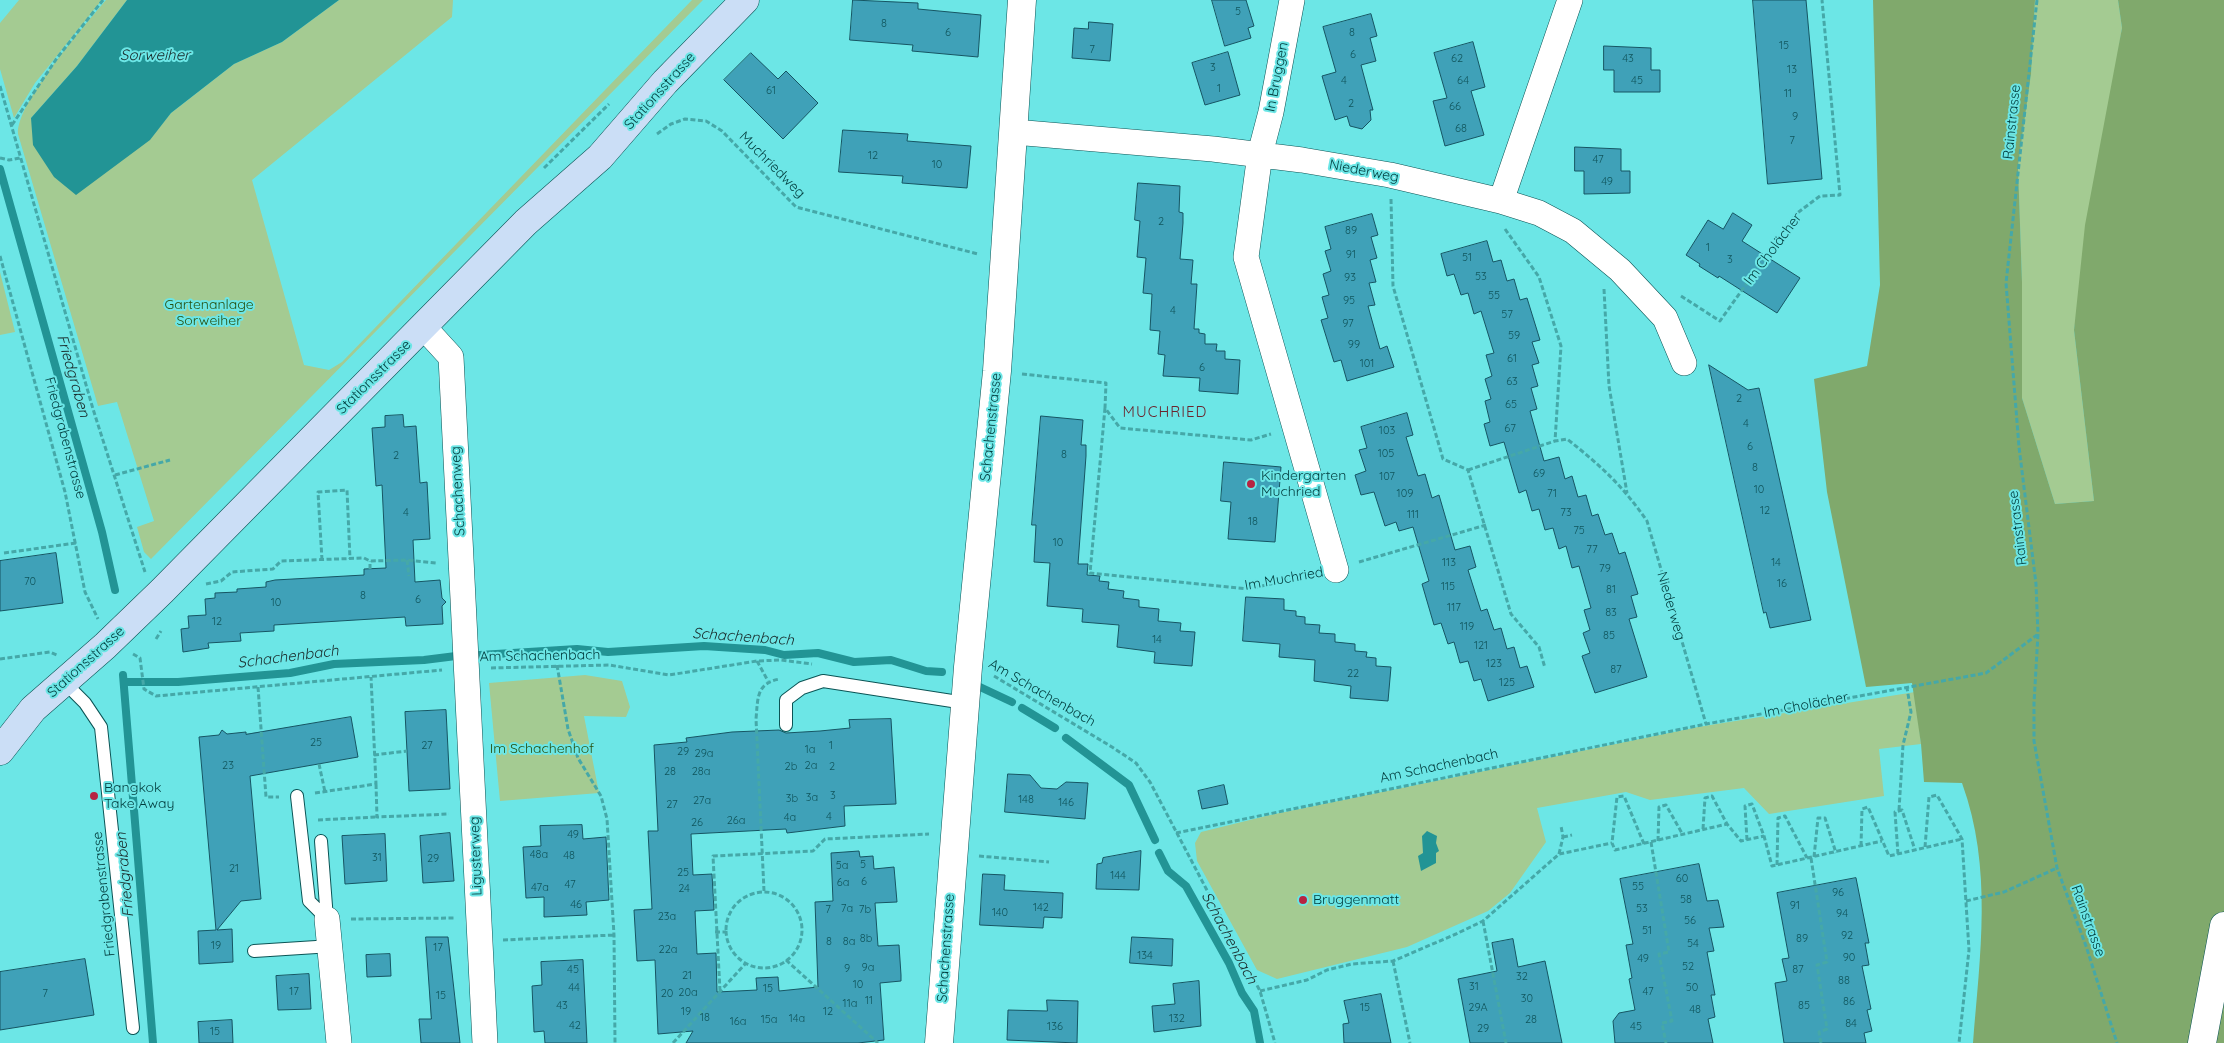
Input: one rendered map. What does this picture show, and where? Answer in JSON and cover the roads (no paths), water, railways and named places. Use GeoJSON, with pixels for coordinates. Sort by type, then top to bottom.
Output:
{"type":"FeatureCollection","features":[{"type":"Feature","properties":{"kind":"main road","name":"Stationsstrasse"},"geometry":{"type":"LineString","coordinates":[[0,751],[62,669],[105,646],[162,591],[526,222],[600,157],[665,82],[745,0]]}},
{"type":"Feature","properties":{"kind":"street","name":"Schachenstrasse"},"geometry":{"type":"LineString","coordinates":[[939,1043],[968,667],[997,371],[1022,0]]}},
{"type":"Feature","properties":{"kind":"street","name":"In Bruggen"},"geometry":{"type":"LineString","coordinates":[[1260,154],[1271,112],[1292,0]]}},
{"type":"Feature","properties":{"kind":"street"},"geometry":{"type":"LineString","coordinates":[[1570,0],[1501,201],[1539,213],[1573,231],[1608,258],[1665,318],[1684,363]]}},
{"type":"Feature","properties":{"kind":"street","name":"Niederweg"},"geometry":{"type":"LineString","coordinates":[[1014,132],[1260,154],[1390,176],[1501,201]]}},
{"type":"Feature","properties":{"kind":"street","name":"Im Muchried"},"geometry":{"type":"LineString","coordinates":[[1260,154],[1246,257],[1336,570]]}},
{"type":"Feature","properties":{"kind":"street","name":"Schachenweg"},"geometry":{"type":"LineString","coordinates":[[426,323],[430,334],[451,357],[467,668]]}},
{"type":"Feature","properties":{"kind":"street","name":"Ligusterweg"},"geometry":{"type":"LineString","coordinates":[[467,668],[485,1043]]}},
{"type":"Feature","properties":{"kind":"street"},"geometry":{"type":"LineString","coordinates":[[327,919],[332,946],[339,1043]]}},
{"type":"Feature","properties":{"kind":"street"},"geometry":{"type":"LineString","coordinates":[[2202,1043],[2224,926]]}},
{"type":"Feature","properties":{"kind":"lane","name":"Friedgrabenstrasse"},"geometry":{"type":"LineString","coordinates":[[62,669],[101,727],[133,1028]]}},
{"type":"Feature","properties":{"kind":"lane"},"geometry":{"type":"LineString","coordinates":[[786,725],[786,700],[802,688],[823,681],[965,703]]}},
{"type":"Feature","properties":{"kind":"lane"},"geometry":{"type":"LineString","coordinates":[[297,796],[310,901],[327,919]]}},
{"type":"Feature","properties":{"kind":"lane"},"geometry":{"type":"LineString","coordinates":[[321,841],[327,919]]}},
{"type":"Feature","properties":{"kind":"lane"},"geometry":{"type":"LineString","coordinates":[[254,951],[332,946]]}},
{"type":"Feature","properties":{"kind":"water","name":"Sorweiher"},"geometry":{"type":"Polygon","coordinates":[[[127,0],[339,0],[282,42],[234,64],[171,113],[150,140],[76,195],[54,177],[33,145],[31,118],[77,66],[127,0]]]}},
{"type":"Feature","properties":{"kind":"water","name":"Bruggenmatt"},"geometry":{"type":"Polygon","coordinates":[[[1427,831],[1437,836],[1436,843],[1439,851],[1436,853],[1436,863],[1421,871],[1418,856],[1423,853],[1422,836],[1427,831]]]}},
{"type":"Feature","properties":{"kind":"waterway","name":"Friedgraben"},"geometry":{"type":"LineString","coordinates":[[0,169],[102,532],[115,590]]}},
{"type":"Feature","properties":{"kind":"waterway","name":"Schachenbach"},"geometry":{"type":"LineString","coordinates":[[480,655],[577,649],[608,652],[704,646],[765,650],[784,655],[818,653],[854,662],[891,660],[926,671],[942,672]]}},
{"type":"Feature","properties":{"kind":"waterway","name":"Schachenbach"},"geometry":{"type":"LineString","coordinates":[[124,682],[178,682],[290,673],[334,664],[424,660],[456,656]]}},
{"type":"Feature","properties":{"kind":"waterway","name":"Friedgraben"},"geometry":{"type":"LineString","coordinates":[[123,675],[153,1043]]}},
{"type":"Feature","properties":{"kind":"waterway","name":"Schachenbach"},"geometry":{"type":"LineString","coordinates":[[980,687],[1012,702]]}},
{"type":"Feature","properties":{"kind":"waterway","name":"Schachenbach"},"geometry":{"type":"LineString","coordinates":[[1022,708],[1055,728]]}},
{"type":"Feature","properties":{"kind":"waterway","name":"Schachenbach"},"geometry":{"type":"LineString","coordinates":[[1066,738],[1129,785],[1155,840]]}},
{"type":"Feature","properties":{"kind":"waterway","name":"Schachenbach"},"geometry":{"type":"LineString","coordinates":[[1159,853],[1168,871],[1186,886],[1229,963],[1242,993],[1254,1011],[1260,1043]]}},
{"type":"Feature","properties":{"kind":"place","name":"Kindergarten Muchried"},"geometry":{"type":"Point","coordinates":[1251,484]}},
{"type":"Feature","properties":{"kind":"place","name":"Bangkok Take Away"},"geometry":{"type":"Point","coordinates":[94,796]}},
{"type":"Feature","properties":{"kind":"place","name":"Bruggenmatt"},"geometry":{"type":"Point","coordinates":[1303,900]}},
{"type":"Feature","properties":{"kind":"district","name":"MUCHRIED"},"geometry":{"type":"Point","coordinates":[1165,412]}},
{"type":"Feature","properties":{"kind":"park label","name":"Gartenanlage Sorweiher"},"geometry":{"type":"Point","coordinates":[209,314]}},
{"type":"Feature","properties":{"kind":"park label","name":"Im Schachenhof"},"geometry":{"type":"Point","coordinates":[542,749]}}]}
